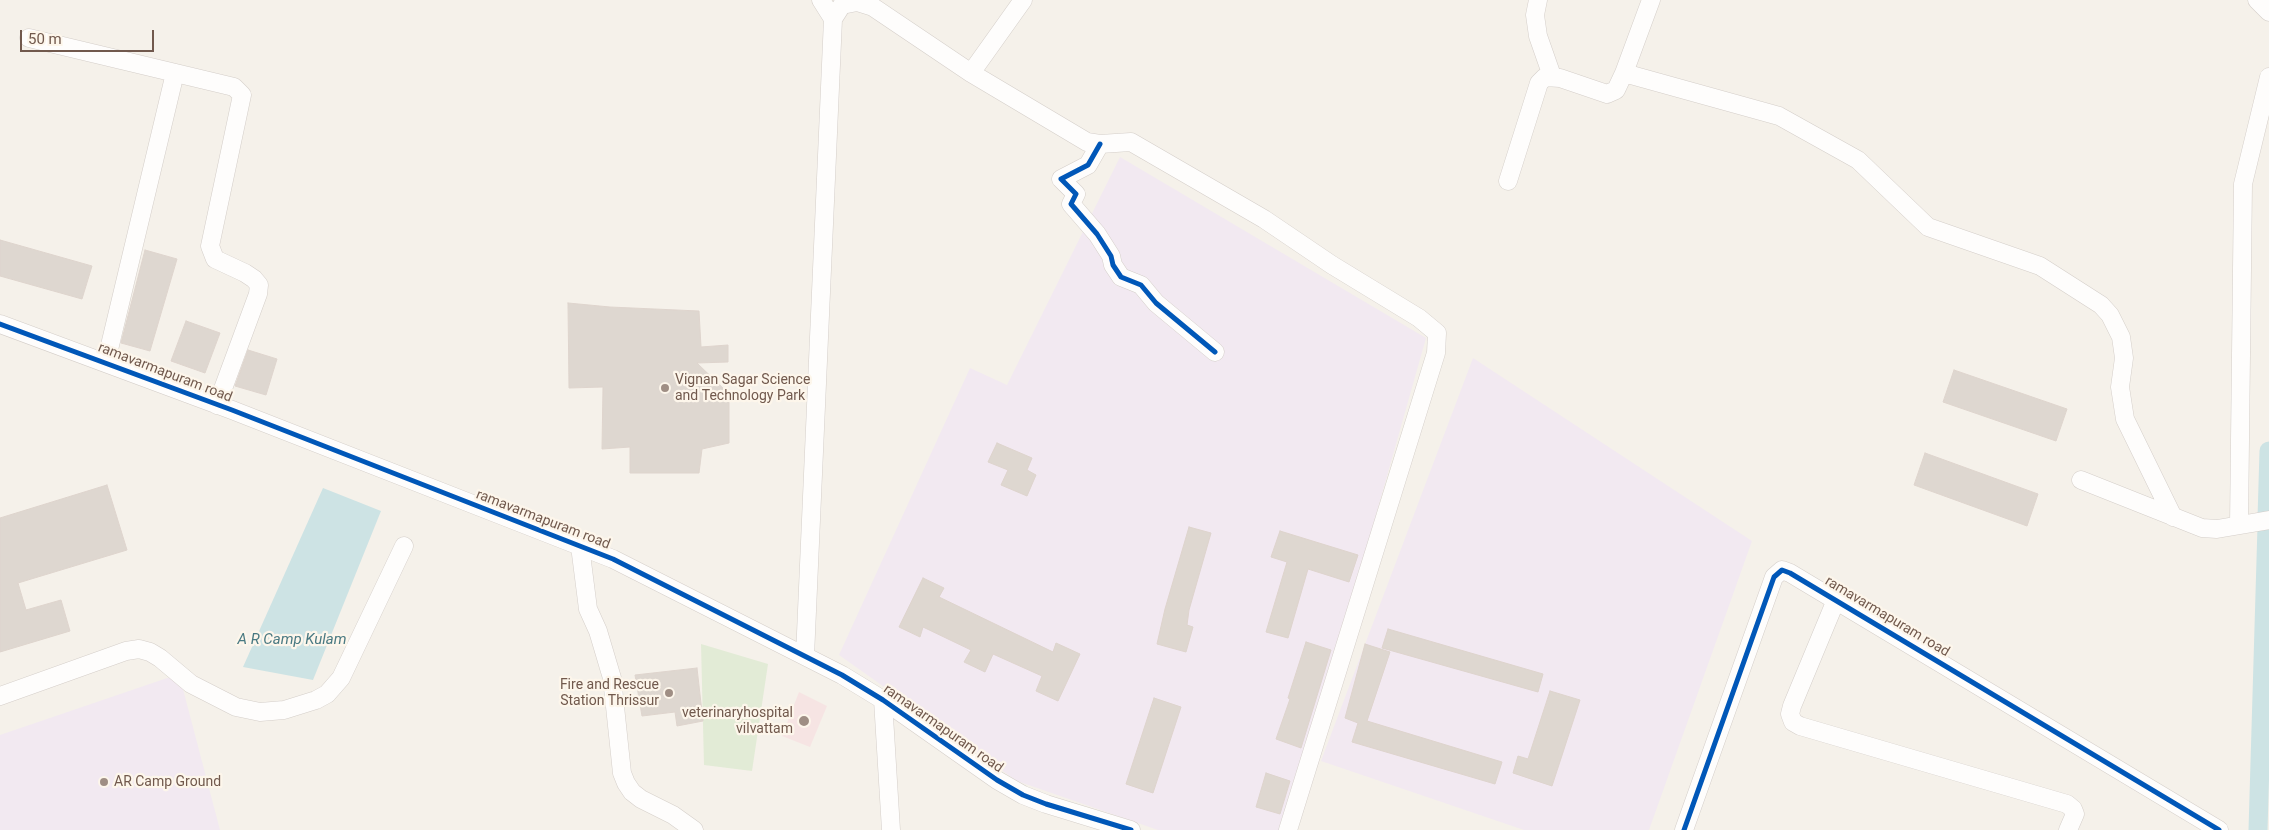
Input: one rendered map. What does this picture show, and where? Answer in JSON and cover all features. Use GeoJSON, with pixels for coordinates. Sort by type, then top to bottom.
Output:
{"type":"FeatureCollection","features":[{"type":"Feature","properties":{"kind":"street"},"geometry":{"type":"LineString","coordinates":[[821,0],[833,19]]}},
{"type":"Feature","properties":{"kind":"street"},"geometry":{"type":"LineString","coordinates":[[971,73],[1023,0]]}},
{"type":"Feature","properties":{"kind":"street"},"geometry":{"type":"LineString","coordinates":[[1538,0],[1535,15],[1538,36],[1552,76]]}},
{"type":"Feature","properties":{"kind":"street"},"geometry":{"type":"LineString","coordinates":[[1508,182],[1540,83],[1545,77],[1552,76],[1607,94],[1616,90],[1651,0]]}},
{"type":"Feature","properties":{"kind":"street"},"geometry":{"type":"LineString","coordinates":[[2257,0],[2269,12]]}},
{"type":"Feature","properties":{"kind":"street"},"geometry":{"type":"LineString","coordinates":[[805,656],[833,19],[842,5],[857,2],[873,7],[971,73],[1088,142],[1100,144],[1131,142],[1264,219],[1332,265],[1419,318],[1437,333],[1437,347],[1433,363],[1288,830]]}},
{"type":"Feature","properties":{"kind":"street"},"geometry":{"type":"LineString","coordinates":[[29,38],[234,87],[242,95],[210,246],[214,260],[245,272],[259,285],[258,294],[217,405]]}},
{"type":"Feature","properties":{"kind":"street"},"geometry":{"type":"LineString","coordinates":[[106,362],[175,73]]}},
{"type":"Feature","properties":{"kind":"street"},"geometry":{"type":"LineString","coordinates":[[1624,73],[1778,116],[1858,160],[1928,227],[2040,266],[2101,305],[2110,315],[2121,337],[2124,358],[2120,387],[2126,419],[2173,517]]}},
{"type":"Feature","properties":{"kind":"street"},"geometry":{"type":"LineString","coordinates":[[2239,525],[2243,194],[2247,167],[2269,77]]}},
{"type":"Feature","properties":{"kind":"street"},"geometry":{"type":"LineString","coordinates":[[1100,144],[1088,165],[1061,179],[1076,194],[1071,204],[1097,234],[1112,256],[1113,265],[1121,277],[1142,285],[1156,302],[1215,352]]}},
{"type":"Feature","properties":{"kind":"street","name":"ramavarmapuram road"},"geometry":{"type":"LineString","coordinates":[[0,324],[106,362],[613,560],[842,675],[883,700],[997,780],[1023,794],[1046,804],[1131,830]]}},
{"type":"Feature","properties":{"kind":"street"},"geometry":{"type":"LineString","coordinates":[[2081,480],[2202,528],[2217,529],[2269,520]]}},
{"type":"Feature","properties":{"kind":"street"},"geometry":{"type":"LineString","coordinates":[[0,696],[126,651],[139,650],[150,652],[191,684],[236,707],[260,712],[284,710],[316,700],[327,694],[341,678],[404,546]]}},
{"type":"Feature","properties":{"kind":"street"},"geometry":{"type":"LineString","coordinates":[[580,546],[588,609],[598,631],[612,678],[622,773],[626,784],[641,799],[673,815],[694,830]]}},
{"type":"Feature","properties":{"kind":"street","name":"ramavarmapuram road"},"geometry":{"type":"LineString","coordinates":[[1684,830],[1776,574],[1782,570],[1836,600],[2219,830]]}},
{"type":"Feature","properties":{"kind":"street"},"geometry":{"type":"LineString","coordinates":[[1836,600],[1792,706],[1790,714],[1793,722],[1800,726],[2067,804],[2073,809],[2075,814],[2068,830]]}},
{"type":"Feature","properties":{"kind":"street"},"geometry":{"type":"LineString","coordinates":[[883,700],[891,830]]}},
{"type":"Feature","properties":{"kind":"shaded area"},"geometry":{"type":"Polygon","coordinates":[[[1120,157],[1426,338],[1287,830],[1158,830],[1017,781],[839,655],[970,368],[1007,385],[1120,157]]]}},
{"type":"Feature","properties":{"kind":"shaded area"},"geometry":{"type":"Polygon","coordinates":[[[1473,358],[1752,541],[1649,830],[1524,830],[1321,761],[1473,358]]]}},
{"type":"Feature","properties":{"kind":"shaded area","name":"AR Camp Ground"},"geometry":{"type":"Polygon","coordinates":[[[179,674],[220,830],[0,830],[0,735],[179,674]]]}},
{"type":"Feature","properties":{"kind":"shaded area","name":"veterinaryhospital vilvattam"},"geometry":{"type":"Polygon","coordinates":[[[799,692],[827,706],[810,747],[782,736],[799,692]]]}},
{"type":"Feature","properties":{"kind":"green space"},"geometry":{"type":"Polygon","coordinates":[[[701,644],[768,664],[752,771],[704,765],[701,644]]]}},
{"type":"Feature","properties":{"kind":"water","name":"A R Camp Kulam"},"geometry":{"type":"Polygon","coordinates":[[[323,488],[381,511],[313,680],[243,667],[323,488]]]}},
{"type":"Feature","properties":{"kind":"building"},"geometry":{"type":"Polygon","coordinates":[[[0,240],[92,266],[82,299],[0,276],[0,240]]]}},
{"type":"Feature","properties":{"kind":"building"},"geometry":{"type":"Polygon","coordinates":[[[145,250],[177,259],[150,351],[121,343],[145,250]]]}},
{"type":"Feature","properties":{"kind":"building","name":"Vignan Sagar Science and Technology Park"},"geometry":{"type":"Polygon","coordinates":[[[568,303],[699,311],[701,347],[728,345],[728,362],[697,363],[729,394],[729,443],[702,449],[699,473],[630,473],[630,447],[602,449],[603,387],[569,388],[568,303]]]}},
{"type":"Feature","properties":{"kind":"building"},"geometry":{"type":"Polygon","coordinates":[[[186,321],[220,333],[205,373],[171,361],[186,321]]]}},
{"type":"Feature","properties":{"kind":"building"},"geometry":{"type":"Polygon","coordinates":[[[248,350],[277,359],[266,395],[235,386],[248,350]]]}},
{"type":"Feature","properties":{"kind":"building"},"geometry":{"type":"Polygon","coordinates":[[[1954,370],[2067,409],[2056,441],[1943,402],[1954,370]]]}},
{"type":"Feature","properties":{"kind":"building"},"geometry":{"type":"Polygon","coordinates":[[[997,443],[1032,458],[1027,470],[1036,475],[1027,496],[1001,485],[1008,470],[988,462],[997,443]]]}},
{"type":"Feature","properties":{"kind":"building"},"geometry":{"type":"Polygon","coordinates":[[[1925,453],[2038,494],[2027,526],[1914,485],[1925,453]]]}},
{"type":"Feature","properties":{"kind":"building"},"geometry":{"type":"Polygon","coordinates":[[[107,485],[127,550],[18,583],[26,610],[61,600],[70,631],[0,652],[0,518],[107,485]]]}},
{"type":"Feature","properties":{"kind":"building"},"geometry":{"type":"Polygon","coordinates":[[[1189,527],[1211,533],[1189,610],[1187,625],[1193,627],[1186,652],[1157,644],[1165,609],[1189,527]]]}},
{"type":"Feature","properties":{"kind":"building"},"geometry":{"type":"Polygon","coordinates":[[[1280,531],[1358,555],[1349,582],[1308,569],[1288,638],[1266,632],[1287,562],[1271,557],[1280,531]]]}},
{"type":"Feature","properties":{"kind":"building"},"geometry":{"type":"Polygon","coordinates":[[[923,578],[944,588],[939,597],[1053,652],[1056,643],[1080,654],[1058,701],[1036,691],[1042,676],[993,654],[985,672],[964,662],[971,650],[923,627],[920,637],[899,627],[923,578]]]}},
{"type":"Feature","properties":{"kind":"building"},"geometry":{"type":"Polygon","coordinates":[[[1388,629],[1543,674],[1538,692],[1382,648],[1388,629]]]}},
{"type":"Feature","properties":{"kind":"building"},"geometry":{"type":"Polygon","coordinates":[[[1306,642],[1331,650],[1301,748],[1276,739],[1290,699],[1288,698],[1306,642]]]}},
{"type":"Feature","properties":{"kind":"building"},"geometry":{"type":"Polygon","coordinates":[[[1365,644],[1390,652],[1367,721],[1502,762],[1495,784],[1352,742],[1358,723],[1345,718],[1365,644]]]}},
{"type":"Feature","properties":{"kind":"building","name":"Fire and Rescue Station Thrissur"},"geometry":{"type":"Polygon","coordinates":[[[697,668],[703,721],[677,726],[675,712],[642,716],[635,675],[697,668]]]}},
{"type":"Feature","properties":{"kind":"building"},"geometry":{"type":"Polygon","coordinates":[[[1550,691],[1580,700],[1552,786],[1513,773],[1518,756],[1528,759],[1550,691]]]}},
{"type":"Feature","properties":{"kind":"building"},"geometry":{"type":"Polygon","coordinates":[[[1154,698],[1181,707],[1153,793],[1126,784],[1154,698]]]}},
{"type":"Feature","properties":{"kind":"building"},"geometry":{"type":"Polygon","coordinates":[[[1266,773],[1290,781],[1280,814],[1256,807],[1266,773]]]}},
{"type":"Feature","properties":{"kind":"waterway"},"geometry":{"type":"LineString","coordinates":[[2267,518],[2269,451]]}},
{"type":"Feature","properties":{"kind":"waterway"},"geometry":{"type":"LineString","coordinates":[[2258,830],[2267,526]]}},
{"type":"Feature","properties":{"kind":"cycle path"},"geometry":{"type":"LineString","coordinates":[[1100,144],[1088,165],[1061,179],[1076,194],[1071,204],[1097,234],[1111,256],[1113,265],[1121,277],[1141,285],[1156,303],[1215,352]]}},
{"type":"Feature","properties":{"kind":"cycle path"},"geometry":{"type":"LineString","coordinates":[[0,324],[232,410],[613,559],[842,675],[883,700],[997,780],[1023,795],[1131,830]]}},
{"type":"Feature","properties":{"kind":"cycle path"},"geometry":{"type":"LineString","coordinates":[[1684,830],[1774,577],[1782,570],[1790,573],[2219,830]]}},
{"type":"Feature","properties":{"kind":"place","name":"Vignan Sagar Science and Technology Park"},"geometry":{"type":"Point","coordinates":[665,388]}},
{"type":"Feature","properties":{"kind":"place","name":"Fire and Rescue Station Thrissur"},"geometry":{"type":"Point","coordinates":[669,693]}},
{"type":"Feature","properties":{"kind":"place","name":"veterinaryhospital vilvattam"},"geometry":{"type":"Point","coordinates":[804,721]}},
{"type":"Feature","properties":{"kind":"place","name":"AR Camp Ground"},"geometry":{"type":"Point","coordinates":[104,782]}}]}
